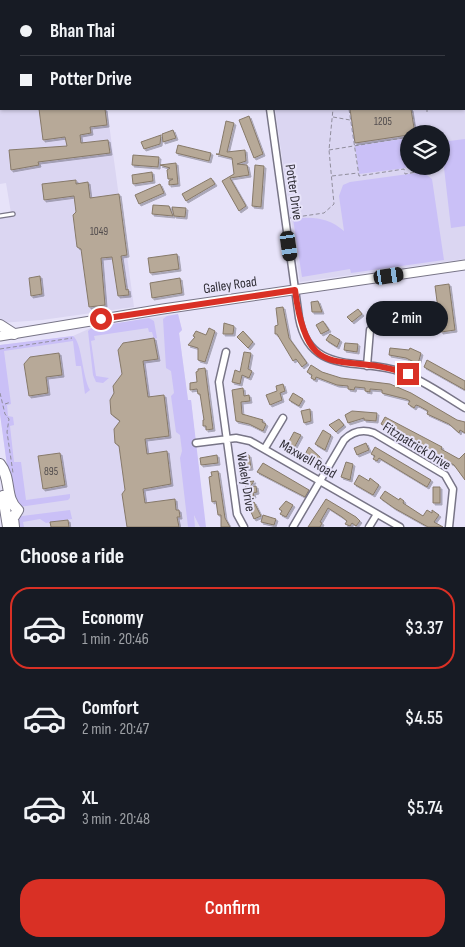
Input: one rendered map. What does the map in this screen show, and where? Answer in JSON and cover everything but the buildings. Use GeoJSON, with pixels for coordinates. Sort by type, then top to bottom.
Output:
{"type":"FeatureCollection","features":[{"type":"Feature","properties":{"kind":"highway"},"geometry":{"type":"LineString","coordinates":[[0,325],[14,334]]}},
{"type":"Feature","properties":{"kind":"highway"},"geometry":{"type":"LineString","coordinates":[[0,464],[6,471],[11,504],[18,510],[13,518],[14,527]]}},
{"type":"Feature","properties":{"kind":"highway"},"geometry":{"type":"LineString","coordinates":[[0,471],[8,527]]}},
{"type":"Feature","properties":{"kind":"main road","name":"Galley Road"},"geometry":{"type":"LineString","coordinates":[[0,336],[465,265]]}},
{"type":"Feature","properties":{"kind":"street","name":"Potter Drive"},"geometry":{"type":"LineString","coordinates":[[270,110],[300,324],[310,345],[328,359],[345,364],[394,370],[408,374],[465,408]]}},
{"type":"Feature","properties":{"kind":"street"},"geometry":{"type":"LineString","coordinates":[[367,366],[370,330]]}},
{"type":"Feature","properties":{"kind":"street","name":"Wakely Drive"},"geometry":{"type":"LineString","coordinates":[[226,352],[218,382],[237,514],[244,527]]}},
{"type":"Feature","properties":{"kind":"street"},"geometry":{"type":"LineString","coordinates":[[265,448],[283,418]]}},
{"type":"Feature","properties":{"kind":"street","name":"Fitzpatrick Drive"},"geometry":{"type":"LineString","coordinates":[[321,481],[348,436],[360,431],[374,433],[441,472],[448,479],[453,494],[449,527]]}},
{"type":"Feature","properties":{"kind":"street","name":"Maxwell Road"},"geometry":{"type":"LineString","coordinates":[[196,443],[246,439],[265,448],[400,527]]}},
{"type":"Feature","properties":{"kind":"street"},"geometry":{"type":"LineString","coordinates":[[293,527],[321,481]]}},
{"type":"Feature","properties":{"kind":"street"},"geometry":{"type":"LineString","coordinates":[[369,527],[377,514]]}},
{"type":"Feature","properties":{"kind":"lane"},"geometry":{"type":"LineString","coordinates":[[0,216],[13,214]]}},
{"type":"Feature","properties":{"kind":"path"},"geometry":{"type":"LineString","coordinates":[[290,218],[324,213],[330,210],[335,200],[329,150],[333,110]]}},
{"type":"Feature","properties":{"kind":"path"},"geometry":{"type":"LineString","coordinates":[[349,110],[359,176],[400,170]]}},
{"type":"Feature","properties":{"kind":"path"},"geometry":{"type":"LineString","coordinates":[[412,110],[415,125]]}},
{"type":"Feature","properties":{"kind":"path"},"geometry":{"type":"LineString","coordinates":[[332,117],[350,120]]}},
{"type":"Feature","properties":{"kind":"path"},"geometry":{"type":"LineString","coordinates":[[329,150],[400,138]]}},
{"type":"Feature","properties":{"kind":"path"},"geometry":{"type":"LineString","coordinates":[[332,176],[358,172]]}},
{"type":"Feature","properties":{"kind":"path"},"geometry":{"type":"LineString","coordinates":[[0,349],[72,338]]}},
{"type":"Feature","properties":{"kind":"path"},"geometry":{"type":"LineString","coordinates":[[0,393],[5,414],[10,420],[7,432],[14,478]]}},
{"type":"Feature","properties":{"kind":"path"},"geometry":{"type":"LineString","coordinates":[[4,404],[11,402]]}},
{"type":"Feature","properties":{"kind":"shaded area"},"geometry":{"type":"Polygon","coordinates":[[[0,110],[107,110],[134,307],[42,320],[0,323],[0,215],[11,213],[6,183],[0,184],[0,110]]]}},
{"type":"Feature","properties":{"kind":"shaded area"},"geometry":{"type":"Polygon","coordinates":[[[275,110],[465,110],[465,259],[300,282],[275,110]]]}},
{"type":"Feature","properties":{"kind":"shaded area"},"geometry":{"type":"Polygon","coordinates":[[[400,139],[400,169],[359,174],[355,146],[400,139]]]}},
{"type":"Feature","properties":{"kind":"shaded area"},"geometry":{"type":"Polygon","coordinates":[[[465,139],[465,226],[451,228],[445,175],[450,175],[450,141],[465,139]]]}},
{"type":"Feature","properties":{"kind":"shaded area"},"geometry":{"type":"Polygon","coordinates":[[[401,175],[427,175],[432,179],[444,260],[351,273],[350,269],[302,277],[293,219],[320,219],[333,223],[344,231],[339,196],[343,185],[350,182],[401,175]]]}},
{"type":"Feature","properties":{"kind":"shaded area"},"geometry":{"type":"Polygon","coordinates":[[[178,314],[182,330],[179,333],[188,400],[191,400],[205,527],[16,527],[0,414],[0,345],[73,336],[93,327],[178,314]]]}},
{"type":"Feature","properties":{"kind":"shaded area"},"geometry":{"type":"Polygon","coordinates":[[[178,314],[182,330],[179,333],[188,400],[191,400],[206,527],[200,527],[194,515],[195,527],[188,527],[180,458],[182,451],[180,435],[176,432],[171,396],[174,393],[171,371],[166,368],[163,319],[167,316],[178,314]]]}},
{"type":"Feature","properties":{"kind":"shaded area"},"geometry":{"type":"Polygon","coordinates":[[[149,318],[154,321],[157,338],[154,339],[152,332],[149,332],[148,328],[94,336],[95,340],[91,341],[96,376],[109,378],[103,383],[96,382],[93,375],[88,331],[93,327],[149,318]]]}},
{"type":"Feature","properties":{"kind":"shaded area"},"geometry":{"type":"Polygon","coordinates":[[[73,336],[78,345],[90,390],[85,394],[81,366],[76,366],[73,341],[4,351],[11,404],[7,405],[8,416],[13,417],[14,425],[10,426],[14,462],[21,462],[26,500],[70,494],[68,500],[19,507],[12,502],[0,414],[0,345],[73,336]]]}},
{"type":"Feature","properties":{"kind":"shaded area"},"geometry":{"type":"Polygon","coordinates":[[[70,510],[74,527],[72,519],[46,523],[40,519],[23,522],[24,527],[16,527],[18,517],[70,510]]]}},
{"type":"Feature","properties":{"kind":"route"},"geometry":{"type":"LineString","coordinates":[[101,319],[295,290],[300,324],[304,336],[310,345],[321,355],[345,364],[394,370],[408,374]]}}]}
